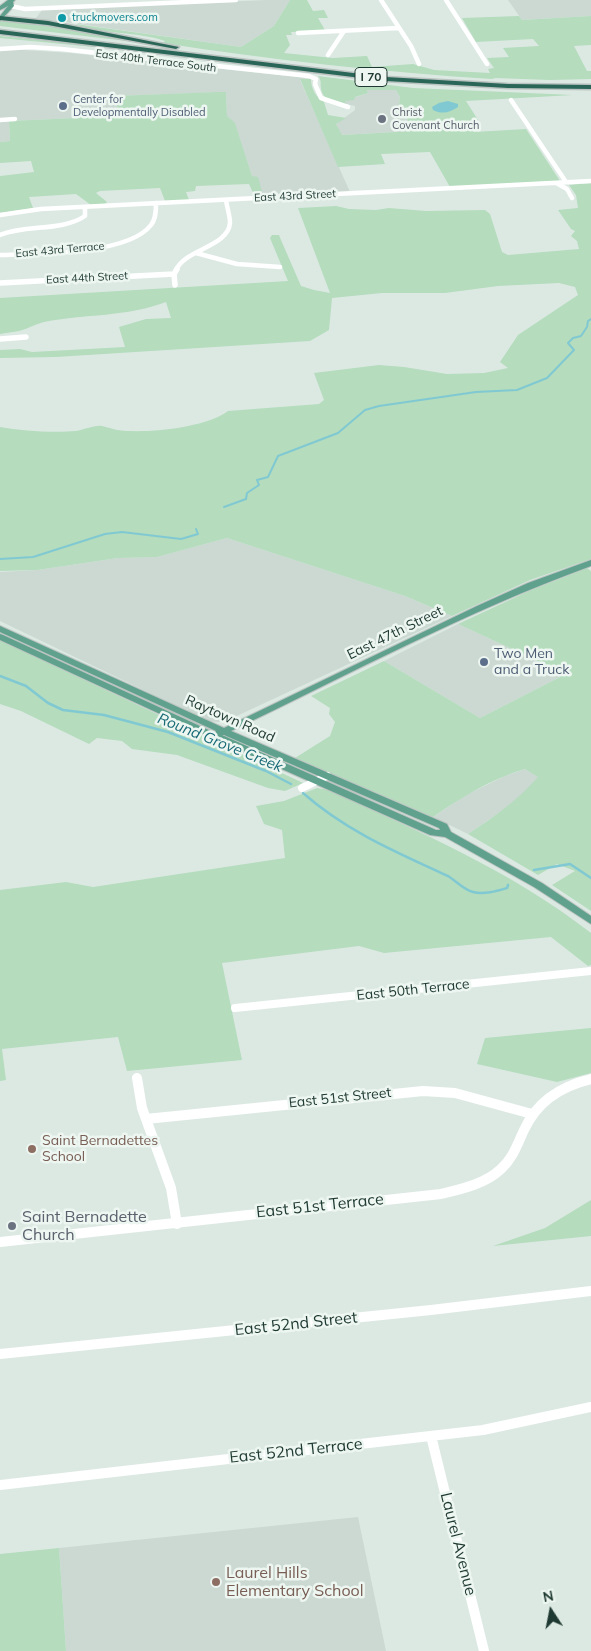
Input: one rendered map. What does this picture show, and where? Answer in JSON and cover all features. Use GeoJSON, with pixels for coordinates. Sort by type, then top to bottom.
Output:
{"type":"FeatureCollection","features":[{"type":"Feature","properties":{"kind":"highway"},"geometry":{"type":"LineString","coordinates":[[7,12],[17,19]]}},
{"type":"Feature","properties":{"kind":"highway"},"geometry":{"type":"LineString","coordinates":[[1,18],[17,19],[166,45],[192,52]]}},
{"type":"Feature","properties":{"kind":"highway","name":"I 70"},"geometry":{"type":"LineString","coordinates":[[0,28],[416,77],[524,83],[591,82]]}},
{"type":"Feature","properties":{"kind":"highway","name":"I 70"},"geometry":{"type":"LineString","coordinates":[[0,32],[325,72],[424,82],[591,87]]}},
{"type":"Feature","properties":{"kind":"highway"},"geometry":{"type":"LineString","coordinates":[[0,40],[58,46],[152,51]]}},
{"type":"Feature","properties":{"kind":"main road"},"geometry":{"type":"LineString","coordinates":[[0,8],[11,3]]}},
{"type":"Feature","properties":{"kind":"main road"},"geometry":{"type":"LineString","coordinates":[[1,18],[7,12],[11,3]]}},
{"type":"Feature","properties":{"kind":"main road","name":"East 47th Street"},"geometry":{"type":"LineString","coordinates":[[219,734],[480,608],[591,563]]}},
{"type":"Feature","properties":{"kind":"main road","name":"Raytown Road"},"geometry":{"type":"LineString","coordinates":[[0,628],[316,781],[434,833],[447,834],[520,874],[591,921]]}},
{"type":"Feature","properties":{"kind":"main road","name":"Raytown Road"},"geometry":{"type":"LineString","coordinates":[[0,637],[219,734],[327,776],[443,826],[447,834]]}},
{"type":"Feature","properties":{"kind":"street"},"geometry":{"type":"LineString","coordinates":[[7,12],[126,2],[236,0]]}},
{"type":"Feature","properties":{"kind":"street"},"geometry":{"type":"LineString","coordinates":[[381,0],[411,46],[419,64]]}},
{"type":"Feature","properties":{"kind":"street"},"geometry":{"type":"LineString","coordinates":[[446,0],[487,64]]}},
{"type":"Feature","properties":{"kind":"street"},"geometry":{"type":"LineString","coordinates":[[11,3],[25,9]]}},
{"type":"Feature","properties":{"kind":"street"},"geometry":{"type":"LineString","coordinates":[[298,33],[398,28]]}},
{"type":"Feature","properties":{"kind":"street"},"geometry":{"type":"LineString","coordinates":[[328,55],[344,30]]}},
{"type":"Feature","properties":{"kind":"street","name":"East 40th Terrace South"},"geometry":{"type":"LineString","coordinates":[[0,49],[20,47],[95,53],[312,77],[316,79],[315,84],[321,98],[348,106]]}},
{"type":"Feature","properties":{"kind":"street"},"geometry":{"type":"LineString","coordinates":[[511,100],[566,182]]}},
{"type":"Feature","properties":{"kind":"street"},"geometry":{"type":"LineString","coordinates":[[0,120],[15,119]]}},
{"type":"Feature","properties":{"kind":"street","name":"East 43rd Street"},"geometry":{"type":"LineString","coordinates":[[0,215],[41,209],[591,181]]}},
{"type":"Feature","properties":{"kind":"street"},"geometry":{"type":"LineString","coordinates":[[556,183],[567,189],[572,198]]}},
{"type":"Feature","properties":{"kind":"street"},"geometry":{"type":"LineString","coordinates":[[176,285],[174,274],[181,262],[220,239],[229,230],[230,223],[226,200]]}},
{"type":"Feature","properties":{"kind":"street","name":"East 43rd Terrace"},"geometry":{"type":"LineString","coordinates":[[0,255],[88,249],[121,242],[139,234],[150,226],[155,218],[156,203]]}},
{"type":"Feature","properties":{"kind":"street"},"geometry":{"type":"LineString","coordinates":[[0,236],[25,227],[74,223],[85,216],[85,207]]}},
{"type":"Feature","properties":{"kind":"street"},"geometry":{"type":"LineString","coordinates":[[196,253],[237,264],[280,266]]}},
{"type":"Feature","properties":{"kind":"street","name":"East 44th Street"},"geometry":{"type":"LineString","coordinates":[[0,283],[174,274]]}},
{"type":"Feature","properties":{"kind":"street"},"geometry":{"type":"LineString","coordinates":[[0,339],[26,337]]}},
{"type":"Feature","properties":{"kind":"street"},"geometry":{"type":"LineString","coordinates":[[302,788],[327,776]]}},
{"type":"Feature","properties":{"kind":"street","name":"East 50th Terrace"},"geometry":{"type":"LineString","coordinates":[[235,1008],[591,971]]}},
{"type":"Feature","properties":{"kind":"street"},"geometry":{"type":"LineString","coordinates":[[137,1078],[146,1119],[168,1180],[177,1224]]}},
{"type":"Feature","properties":{"kind":"street","name":"East 51st Terrace"},"geometry":{"type":"LineString","coordinates":[[0,1242],[441,1194],[466,1189],[488,1179],[505,1166],[514,1153],[532,1114],[546,1098],[560,1089],[591,1079]]}},
{"type":"Feature","properties":{"kind":"street","name":"East 51st Street"},"geometry":{"type":"LineString","coordinates":[[146,1119],[423,1091],[455,1093],[532,1114]]}},
{"type":"Feature","properties":{"kind":"street","name":"East 52nd Street"},"geometry":{"type":"LineString","coordinates":[[0,1354],[422,1311],[591,1291]]}},
{"type":"Feature","properties":{"kind":"street","name":"East 52nd Terrace"},"geometry":{"type":"LineString","coordinates":[[0,1485],[482,1430],[591,1407]]}},
{"type":"Feature","properties":{"kind":"street","name":"Laurel Avenue"},"geometry":{"type":"LineString","coordinates":[[431,1436],[484,1651]]}},
{"type":"Feature","properties":{"kind":"shaded area"},"geometry":{"type":"Polygon","coordinates":[[[290,0],[274,26],[241,47],[36,18],[42,10],[290,0]]]}},
{"type":"Feature","properties":{"kind":"shaded area"},"geometry":{"type":"Polygon","coordinates":[[[508,0],[591,0],[591,16],[522,20],[508,0]]]}},
{"type":"Feature","properties":{"kind":"shaded area"},"geometry":{"type":"Polygon","coordinates":[[[0,50],[71,53],[307,78],[300,80],[350,192],[263,196],[252,176],[235,124],[227,116],[226,92],[115,96],[118,112],[85,113],[77,118],[9,121],[10,141],[0,142],[0,50]]]}},
{"type":"Feature","properties":{"kind":"shaded area"},"geometry":{"type":"Polygon","coordinates":[[[367,90],[396,90],[400,97],[399,105],[414,131],[341,135],[336,124],[355,110],[355,106],[346,104],[344,101],[368,93],[367,90]]]}},
{"type":"Feature","properties":{"kind":"shaded area"},"geometry":{"type":"Polygon","coordinates":[[[227,538],[405,596],[452,616],[228,720],[218,722],[208,721],[0,621],[0,572],[37,570],[118,558],[157,557],[227,538]]]}},
{"type":"Feature","properties":{"kind":"shaded area"},"geometry":{"type":"Polygon","coordinates":[[[458,624],[566,674],[480,718],[384,661],[458,624]]]}},
{"type":"Feature","properties":{"kind":"shaded area"},"geometry":{"type":"Polygon","coordinates":[[[525,769],[539,777],[523,795],[468,834],[433,817],[466,795],[505,776],[525,769]]]}},
{"type":"Feature","properties":{"kind":"shaded area","name":"Laurel Hills Elementary School"},"geometry":{"type":"Polygon","coordinates":[[[358,1517],[386,1651],[66,1651],[59,1548],[358,1517]]]}},
{"type":"Feature","properties":{"kind":"green space"},"geometry":{"type":"Polygon","coordinates":[[[290,0],[307,0],[313,11],[324,10],[328,18],[318,18],[325,30],[291,32],[292,35],[286,35],[290,45],[284,53],[333,58],[367,56],[372,67],[413,64],[434,70],[490,73],[488,69],[494,68],[487,58],[509,57],[503,48],[539,46],[533,39],[476,42],[462,18],[519,16],[522,20],[591,16],[591,45],[574,46],[587,71],[591,71],[591,79],[492,79],[327,65],[163,43],[165,41],[154,38],[97,30],[75,24],[241,47],[274,26],[290,0]]]}},
{"type":"Feature","properties":{"kind":"green space"},"geometry":{"type":"Polygon","coordinates":[[[7,20],[51,25],[152,44],[0,26],[0,22],[7,20]]]}},
{"type":"Feature","properties":{"kind":"green space"},"geometry":{"type":"Polygon","coordinates":[[[0,36],[97,46],[104,48],[0,38],[0,36]]]}},
{"type":"Feature","properties":{"kind":"green space"},"geometry":{"type":"Polygon","coordinates":[[[318,76],[413,88],[573,95],[466,101],[478,120],[467,121],[474,132],[526,129],[560,181],[450,187],[430,152],[381,154],[385,164],[338,167],[300,79],[311,79],[313,89],[316,95],[324,102],[328,115],[346,118],[336,124],[342,135],[414,131],[399,105],[400,97],[396,90],[367,90],[368,93],[355,97],[354,100],[345,101],[346,104],[330,100],[324,96],[318,76]]]}},
{"type":"Feature","properties":{"kind":"green space"},"geometry":{"type":"Polygon","coordinates":[[[226,92],[227,116],[235,123],[252,176],[258,177],[263,196],[255,197],[249,184],[196,186],[195,191],[186,192],[189,200],[165,201],[160,188],[100,191],[96,193],[107,202],[105,204],[91,205],[76,194],[29,197],[33,208],[0,213],[0,176],[34,172],[31,161],[0,163],[0,142],[10,141],[9,121],[77,118],[85,113],[118,112],[115,96],[226,92]]]}},
{"type":"Feature","properties":{"kind":"green space"},"geometry":{"type":"Polygon","coordinates":[[[591,183],[591,559],[530,580],[452,616],[405,596],[227,538],[157,557],[118,558],[37,570],[0,571],[0,427],[28,431],[58,432],[76,431],[99,426],[129,431],[158,430],[205,422],[228,411],[319,404],[324,400],[314,373],[379,365],[447,374],[484,373],[508,368],[500,362],[518,335],[578,295],[575,287],[559,283],[498,286],[445,293],[382,293],[332,298],[329,330],[310,341],[56,357],[0,358],[0,350],[20,349],[32,352],[125,347],[119,327],[146,319],[171,318],[166,302],[121,313],[59,319],[22,330],[0,334],[0,298],[288,281],[270,238],[272,235],[279,235],[301,286],[330,293],[298,208],[336,206],[349,209],[376,210],[389,208],[426,211],[485,210],[490,214],[502,252],[508,255],[579,249],[577,241],[571,236],[575,231],[571,229],[558,210],[578,208],[576,195],[569,185],[591,183]]]}},
{"type":"Feature","properties":{"kind":"green space"},"geometry":{"type":"Polygon","coordinates":[[[587,568],[591,571],[591,911],[552,885],[575,871],[557,864],[538,875],[468,834],[505,808],[538,777],[525,769],[477,789],[433,817],[295,758],[330,736],[335,722],[329,714],[330,708],[311,696],[384,661],[480,718],[566,674],[458,624],[529,591],[587,568]]]}},
{"type":"Feature","properties":{"kind":"green space"},"geometry":{"type":"Polygon","coordinates":[[[0,640],[303,783],[285,791],[268,788],[177,755],[132,749],[122,741],[97,738],[89,744],[21,711],[0,704],[0,640]]]}},
{"type":"Feature","properties":{"kind":"green space"},"geometry":{"type":"Polygon","coordinates":[[[317,788],[329,790],[431,837],[529,890],[591,933],[591,965],[588,966],[551,937],[384,953],[359,946],[222,963],[242,1060],[127,1071],[118,1037],[2,1049],[6,1080],[0,1081],[0,890],[66,882],[93,887],[285,858],[282,830],[264,824],[256,806],[284,801],[317,788]]]}},
{"type":"Feature","properties":{"kind":"green space"},"geometry":{"type":"Polygon","coordinates":[[[591,1028],[591,1073],[557,1082],[477,1064],[485,1038],[591,1028]]]}},
{"type":"Feature","properties":{"kind":"green space"},"geometry":{"type":"Polygon","coordinates":[[[591,1200],[591,1236],[493,1246],[545,1228],[591,1200]]]}},
{"type":"Feature","properties":{"kind":"green space"},"geometry":{"type":"Polygon","coordinates":[[[59,1548],[66,1651],[0,1651],[0,1554],[59,1548]]]}},
{"type":"Feature","properties":{"kind":"water"},"geometry":{"type":"Polygon","coordinates":[[[448,101],[458,104],[458,107],[446,112],[433,110],[432,107],[448,101]]]}},
{"type":"Feature","properties":{"kind":"waterway"},"geometry":{"type":"LineString","coordinates":[[224,507],[246,499],[247,493],[259,485],[257,480],[268,477],[278,456],[338,433],[365,410],[379,406],[476,392],[517,390],[547,378],[574,350],[568,343],[573,338],[581,336],[587,327],[588,321],[591,319]]}},
{"type":"Feature","properties":{"kind":"waterway"},"geometry":{"type":"LineString","coordinates":[[0,559],[33,557],[105,534],[122,532],[181,539],[198,534],[196,529]]}},
{"type":"Feature","properties":{"kind":"waterway","name":"Round Grove Creek"},"geometry":{"type":"LineString","coordinates":[[0,676],[26,686],[48,703],[63,710],[104,715],[168,732],[266,771],[291,784]]}},
{"type":"Feature","properties":{"kind":"waterway","name":"Round Grove Creek"},"geometry":{"type":"LineString","coordinates":[[303,793],[336,819],[354,830],[448,876],[470,891],[477,893],[490,892],[507,888],[508,885]]}},
{"type":"Feature","properties":{"kind":"waterway","name":"Round Grove Creek"},"geometry":{"type":"LineString","coordinates":[[534,870],[570,864],[591,878]]}},
{"type":"Feature","properties":{"kind":"place","name":"truckmovers.com"},"geometry":{"type":"Point","coordinates":[62,18]}},
{"type":"Feature","properties":{"kind":"place","name":"Center for Developmentally Disabled"},"geometry":{"type":"Point","coordinates":[63,106]}},
{"type":"Feature","properties":{"kind":"place","name":"Christ Covenant Church"},"geometry":{"type":"Point","coordinates":[382,119]}},
{"type":"Feature","properties":{"kind":"place","name":"Two Men and a Truck"},"geometry":{"type":"Point","coordinates":[484,662]}},
{"type":"Feature","properties":{"kind":"place","name":"Saint Bernadettes School"},"geometry":{"type":"Point","coordinates":[32,1149]}},
{"type":"Feature","properties":{"kind":"place","name":"Saint Bernadette Church"},"geometry":{"type":"Point","coordinates":[12,1226]}},
{"type":"Feature","properties":{"kind":"place","name":"Laurel Hills Elementary School"},"geometry":{"type":"Point","coordinates":[216,1582]}}]}
